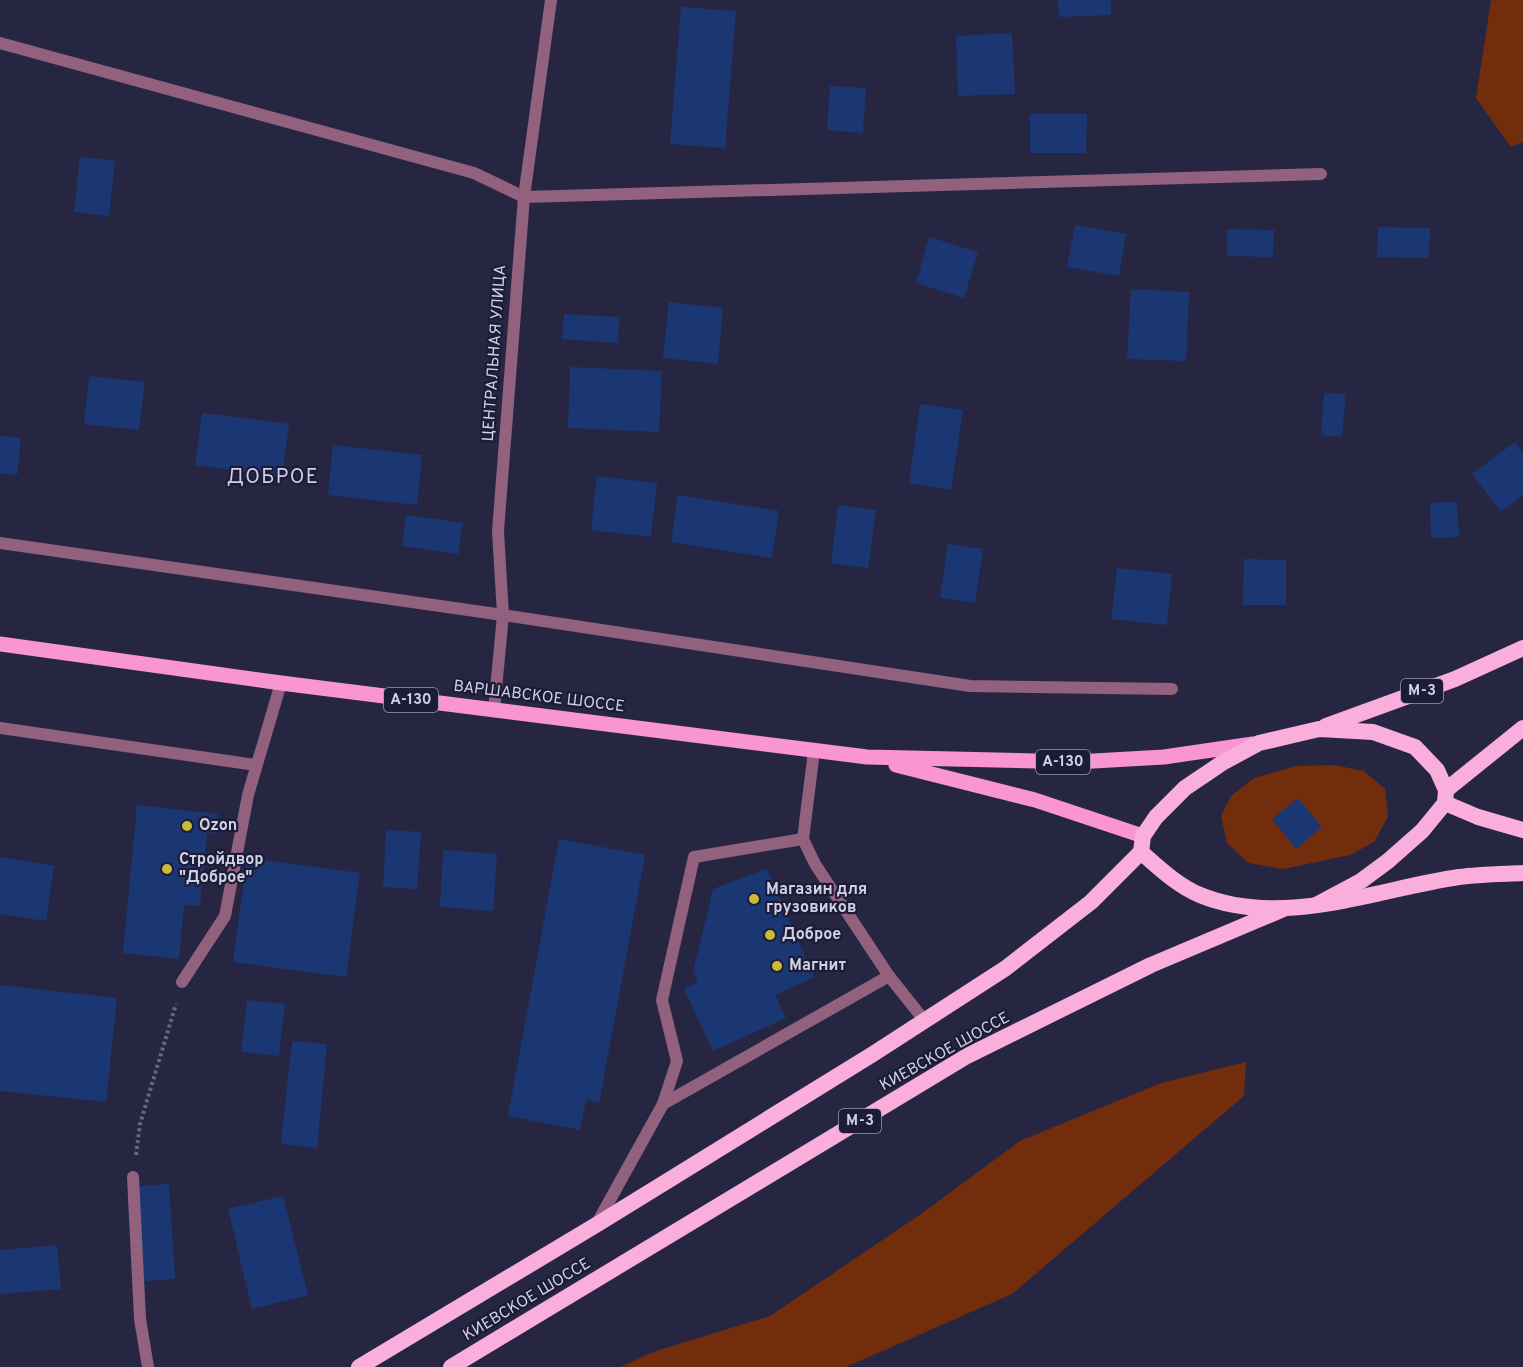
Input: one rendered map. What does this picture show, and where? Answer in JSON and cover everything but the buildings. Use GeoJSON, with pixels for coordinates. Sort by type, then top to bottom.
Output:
{"type":"FeatureCollection","features":[{"type":"Feature","properties":{"kind":"highway","name":"М-3"},"geometry":{"type":"LineString","coordinates":[[1142,844],[1156,817],[1185,788],[1222,763],[1259,743],[1318,729],[1455,679],[1523,648]]}},
{"type":"Feature","properties":{"kind":"highway","name":"М-3"},"geometry":{"type":"LineString","coordinates":[[1286,908],[1316,904],[1361,881],[1388,861],[1422,831],[1445,796],[1523,728]]}},
{"type":"Feature","properties":{"kind":"highway"},"geometry":{"type":"LineString","coordinates":[[1318,729],[1373,732],[1414,747],[1437,770],[1445,796],[1478,817],[1523,830]]}},
{"type":"Feature","properties":{"kind":"highway","name":"А-130"},"geometry":{"type":"LineString","coordinates":[[1142,844],[1163,871],[1199,894],[1239,905],[1286,908]]}},
{"type":"Feature","properties":{"kind":"highway","name":"КИЕВСКОЕ ШОССЕ"},"geometry":{"type":"LineString","coordinates":[[359,1367],[596,1226],[1006,968],[1091,902],[1142,844]]}},
{"type":"Feature","properties":{"kind":"highway"},"geometry":{"type":"LineString","coordinates":[[1316,904],[1460,877],[1523,873]]}},
{"type":"Feature","properties":{"kind":"highway","name":"КИЕВСКОЕ ШОССЕ"},"geometry":{"type":"LineString","coordinates":[[451,1367],[967,1056],[1151,965],[1286,908]]}},
{"type":"Feature","properties":{"kind":"main road","name":"ВАРШАВСКОЕ ШОССЕ"},"geometry":{"type":"LineString","coordinates":[[0,644],[281,683],[819,751]]}},
{"type":"Feature","properties":{"kind":"main road","name":"А-130"},"geometry":{"type":"LineString","coordinates":[[867,758],[1076,762],[1164,757],[1259,743]]}},
{"type":"Feature","properties":{"kind":"main road","name":"А-130"},"geometry":{"type":"LineString","coordinates":[[819,751],[867,758],[1035,800],[1142,844]]}},
{"type":"Feature","properties":{"kind":"street","name":"ЦЕНТРАЛЬНАЯ УЛИЦА"},"geometry":{"type":"LineString","coordinates":[[494,710],[503,615],[498,531],[524,197],[551,0]]}},
{"type":"Feature","properties":{"kind":"street"},"geometry":{"type":"LineString","coordinates":[[0,42],[474,173],[524,197],[1321,174]]}},
{"type":"Feature","properties":{"kind":"street"},"geometry":{"type":"LineString","coordinates":[[0,543],[503,615],[970,686],[1172,689]]}},
{"type":"Feature","properties":{"kind":"street"},"geometry":{"type":"LineString","coordinates":[[182,982],[225,916],[248,795],[281,683]]}},
{"type":"Feature","properties":{"kind":"street"},"geometry":{"type":"LineString","coordinates":[[0,728],[256,765]]}},
{"type":"Feature","properties":{"kind":"street"},"geometry":{"type":"LineString","coordinates":[[819,751],[803,839],[815,864],[889,976],[924,1020]]}},
{"type":"Feature","properties":{"kind":"street"},"geometry":{"type":"LineString","coordinates":[[596,1226],[663,1104],[677,1061],[662,1000],[694,857],[803,839]]}},
{"type":"Feature","properties":{"kind":"street"},"geometry":{"type":"LineString","coordinates":[[663,1104],[889,976]]}},
{"type":"Feature","properties":{"kind":"street"},"geometry":{"type":"LineString","coordinates":[[133,1177],[140,1319],[148,1367]]}},
{"type":"Feature","properties":{"kind":"path"},"geometry":{"type":"LineString","coordinates":[[133,1177],[140,1124],[182,982]]}},
{"type":"Feature","properties":{"kind":"shaded area"},"geometry":{"type":"Polygon","coordinates":[[[1491,0],[1523,0],[1523,142],[1511,147],[1476,98],[1491,0]]]}},
{"type":"Feature","properties":{"kind":"shaded area"},"geometry":{"type":"Polygon","coordinates":[[[1334,765],[1364,771],[1385,789],[1388,817],[1374,842],[1350,855],[1283,869],[1248,863],[1227,843],[1221,816],[1231,796],[1254,778],[1296,766],[1334,765]]]}},
{"type":"Feature","properties":{"kind":"shaded area"},"geometry":{"type":"Polygon","coordinates":[[[1246,1062],[1244,1096],[1012,1294],[846,1367],[620,1367],[656,1351],[770,1316],[921,1214],[1020,1141],[1161,1083],[1246,1062]]]}},
{"type":"Feature","properties":{"kind":"place","name":"Ozon"},"geometry":{"type":"Point","coordinates":[187,826]}},
{"type":"Feature","properties":{"kind":"place","name":"Стройдвор \"Доброе\""},"geometry":{"type":"Point","coordinates":[167,869]}},
{"type":"Feature","properties":{"kind":"place","name":"Магазин для грузовиков"},"geometry":{"type":"Point","coordinates":[754,899]}},
{"type":"Feature","properties":{"kind":"place","name":"Доброе"},"geometry":{"type":"Point","coordinates":[770,935]}},
{"type":"Feature","properties":{"kind":"place","name":"Магнит"},"geometry":{"type":"Point","coordinates":[777,966]}},
{"type":"Feature","properties":{"kind":"district","name":"ДОБРОЕ"},"geometry":{"type":"Point","coordinates":[273,478]}}]}
